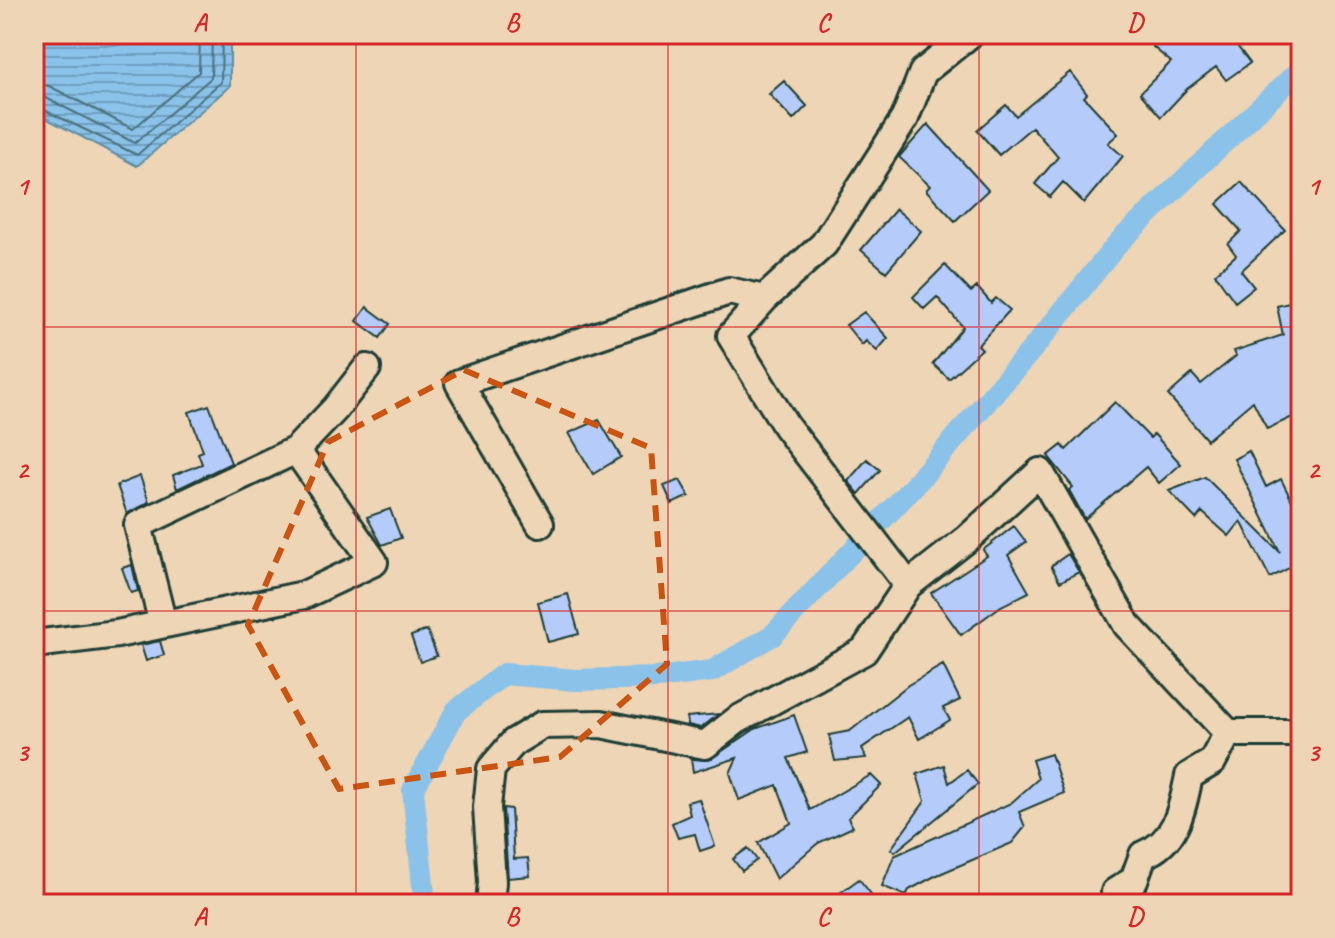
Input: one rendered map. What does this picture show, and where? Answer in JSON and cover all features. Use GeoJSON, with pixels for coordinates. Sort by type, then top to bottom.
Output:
{"type":"FeatureCollection","features":[{"type":"Feature","properties":{"kind":"street"},"geometry":{"type":"LineString","coordinates":[[908,585],[786,426],[731,336],[764,299],[824,244],[905,118],[923,72],[970,34]]}},
{"type":"Feature","properties":{"kind":"street"},"geometry":{"type":"LineString","coordinates":[[540,524],[459,383],[729,291],[764,299]]}},
{"type":"Feature","properties":{"kind":"street"},"geometry":{"type":"LineString","coordinates":[[163,624],[138,525],[296,450],[335,409],[367,368]]}},
{"type":"Feature","properties":{"kind":"street"},"geometry":{"type":"LineString","coordinates":[[39,644],[163,624],[304,595],[374,562],[296,450]]}},
{"type":"Feature","properties":{"kind":"street"},"geometry":{"type":"LineString","coordinates":[[490,904],[492,882],[487,807],[491,769],[514,742],[542,725],[601,724],[705,745],[737,720],[864,651],[908,585],[967,539],[1040,472],[1127,625],[1228,733],[1301,733]]}},
{"type":"Feature","properties":{"kind":"street"},"geometry":{"type":"LineString","coordinates":[[1115,892],[1134,880],[1143,855],[1158,849],[1170,837],[1180,816],[1189,776],[1212,762],[1228,733]]}},
{"type":"Feature","properties":{"kind":"highlighted area"},"geometry":{"type":"Polygon","coordinates":[[[464,370],[651,448],[667,664],[560,757],[339,789],[248,625],[328,442],[464,370]]]}},
{"type":"Feature","properties":{"kind":"water"},"geometry":{"type":"Polygon","coordinates":[[[34,34],[230,34],[230,86],[137,166],[34,112],[34,34]]]}},
{"type":"Feature","properties":{"kind":"building"},"geometry":{"type":"Polygon","coordinates":[[[1163,34],[1228,34],[1250,63],[1226,80],[1216,67],[1187,89],[1161,117],[1140,93],[1171,62],[1153,47],[1163,34]]]}},
{"type":"Feature","properties":{"kind":"building"},"geometry":{"type":"Polygon","coordinates":[[[1070,72],[1087,94],[1084,97],[1118,134],[1108,143],[1123,156],[1084,203],[1063,182],[1050,197],[1035,184],[1058,157],[1032,127],[999,155],[977,130],[1006,105],[1016,116],[1070,72]]]}},
{"type":"Feature","properties":{"kind":"building"},"geometry":{"type":"Polygon","coordinates":[[[784,81],[807,106],[793,120],[769,94],[784,81]]]}},
{"type":"Feature","properties":{"kind":"building"},"geometry":{"type":"Polygon","coordinates":[[[928,124],[988,190],[955,221],[926,190],[930,186],[899,157],[928,124]]]}},
{"type":"Feature","properties":{"kind":"building"},"geometry":{"type":"Polygon","coordinates":[[[1241,182],[1285,230],[1241,271],[1254,287],[1235,302],[1215,274],[1236,255],[1228,244],[1241,231],[1217,204],[1241,182]]]}},
{"type":"Feature","properties":{"kind":"building"},"geometry":{"type":"Polygon","coordinates":[[[896,209],[921,231],[886,272],[861,250],[896,209]]]}},
{"type":"Feature","properties":{"kind":"building"},"geometry":{"type":"Polygon","coordinates":[[[945,265],[971,292],[977,287],[991,303],[996,298],[1010,310],[978,345],[982,349],[949,379],[933,364],[963,327],[937,297],[924,309],[913,297],[945,265]]]}},
{"type":"Feature","properties":{"kind":"building"},"geometry":{"type":"Polygon","coordinates":[[[1301,300],[1301,413],[1267,429],[1253,401],[1207,440],[1168,395],[1192,374],[1201,384],[1236,356],[1234,351],[1283,335],[1277,306],[1301,300]]]}},
{"type":"Feature","properties":{"kind":"building"},"geometry":{"type":"Polygon","coordinates":[[[367,307],[390,324],[380,338],[357,321],[367,307]]]}},
{"type":"Feature","properties":{"kind":"building"},"geometry":{"type":"Polygon","coordinates":[[[864,312],[888,338],[877,351],[866,341],[862,345],[846,325],[864,312]]]}},
{"type":"Feature","properties":{"kind":"building"},"geometry":{"type":"Polygon","coordinates":[[[1115,402],[1150,438],[1154,434],[1181,464],[1159,483],[1146,467],[1085,519],[1069,490],[1073,487],[1048,456],[1062,445],[1066,450],[1115,402]]]}},
{"type":"Feature","properties":{"kind":"building"},"geometry":{"type":"Polygon","coordinates":[[[209,405],[231,463],[177,489],[173,475],[202,464],[198,453],[203,451],[189,412],[209,405]]]}},
{"type":"Feature","properties":{"kind":"building"},"geometry":{"type":"Polygon","coordinates":[[[599,420],[621,457],[593,474],[569,433],[599,420]]]}},
{"type":"Feature","properties":{"kind":"building"},"geometry":{"type":"Polygon","coordinates":[[[1249,451],[1266,487],[1281,479],[1301,519],[1301,562],[1270,578],[1241,521],[1229,536],[1202,512],[1196,519],[1169,491],[1205,477],[1280,552],[1234,459],[1249,451]]]}},
{"type":"Feature","properties":{"kind":"building"},"geometry":{"type":"Polygon","coordinates":[[[867,459],[880,470],[859,494],[848,481],[867,459]]]}},
{"type":"Feature","properties":{"kind":"building"},"geometry":{"type":"Polygon","coordinates":[[[140,476],[149,502],[127,514],[117,485],[140,476]]]}},
{"type":"Feature","properties":{"kind":"building"},"geometry":{"type":"Polygon","coordinates":[[[680,480],[689,496],[672,504],[664,486],[680,480]]]}},
{"type":"Feature","properties":{"kind":"building"},"geometry":{"type":"Polygon","coordinates":[[[390,509],[401,538],[382,545],[367,517],[390,509]]]}},
{"type":"Feature","properties":{"kind":"building"},"geometry":{"type":"Polygon","coordinates":[[[1014,526],[1026,542],[1008,555],[1029,592],[1001,606],[961,635],[931,593],[987,556],[983,550],[1014,526]]]}},
{"type":"Feature","properties":{"kind":"building"},"geometry":{"type":"Polygon","coordinates":[[[1068,554],[1079,572],[1060,582],[1051,566],[1068,554]]]}},
{"type":"Feature","properties":{"kind":"building"},"geometry":{"type":"Polygon","coordinates":[[[132,565],[138,591],[131,593],[122,568],[132,565]]]}},
{"type":"Feature","properties":{"kind":"building"},"geometry":{"type":"Polygon","coordinates":[[[568,594],[579,634],[548,642],[538,602],[568,594]]]}},
{"type":"Feature","properties":{"kind":"building"},"geometry":{"type":"Polygon","coordinates":[[[427,630],[437,656],[420,662],[411,636],[427,630]]]}},
{"type":"Feature","properties":{"kind":"building"},"geometry":{"type":"Polygon","coordinates":[[[160,641],[164,655],[146,661],[141,645],[160,641]]]}},
{"type":"Feature","properties":{"kind":"building"},"geometry":{"type":"Polygon","coordinates":[[[943,665],[960,700],[943,708],[950,720],[919,739],[908,717],[862,748],[866,758],[835,761],[829,735],[850,731],[908,685],[943,665]]]}},
{"type":"Feature","properties":{"kind":"building"},"geometry":{"type":"Polygon","coordinates":[[[719,714],[701,728],[688,725],[687,717],[719,714]]]}},
{"type":"Feature","properties":{"kind":"building"},"geometry":{"type":"Polygon","coordinates":[[[794,715],[807,752],[788,758],[810,810],[871,775],[881,785],[848,818],[853,827],[818,843],[776,879],[758,843],[791,823],[777,785],[739,800],[730,773],[737,758],[693,772],[691,759],[709,760],[755,729],[794,715]]]}},
{"type":"Feature","properties":{"kind":"building"},"geometry":{"type":"Polygon","coordinates":[[[1051,754],[1064,793],[1019,812],[1025,827],[1012,843],[935,876],[909,890],[906,896],[882,886],[894,856],[1011,803],[1038,779],[1032,760],[1051,754]]]}},
{"type":"Feature","properties":{"kind":"building"},"geometry":{"type":"Polygon","coordinates":[[[944,765],[949,783],[967,770],[978,784],[895,852],[891,849],[925,801],[917,774],[944,765]]]}},
{"type":"Feature","properties":{"kind":"building"},"geometry":{"type":"Polygon","coordinates":[[[699,799],[715,846],[700,851],[695,834],[678,838],[672,823],[690,815],[687,802],[699,799]]]}},
{"type":"Feature","properties":{"kind":"building"},"geometry":{"type":"Polygon","coordinates":[[[503,808],[511,809],[514,859],[528,858],[530,876],[508,878],[503,808]]]}},
{"type":"Feature","properties":{"kind":"building"},"geometry":{"type":"Polygon","coordinates":[[[748,848],[757,860],[742,871],[733,859],[748,848]]]}},
{"type":"Feature","properties":{"kind":"building"},"geometry":{"type":"Polygon","coordinates":[[[859,879],[871,894],[859,904],[825,904],[859,879]]]}},
{"type":"Feature","properties":{"kind":"waterway"},"geometry":{"type":"LineString","coordinates":[[425,904],[413,790],[456,711],[504,674],[576,680],[657,678],[712,671],[773,635],[913,487],[1034,347],[1119,242],[1301,69]]}}]}
